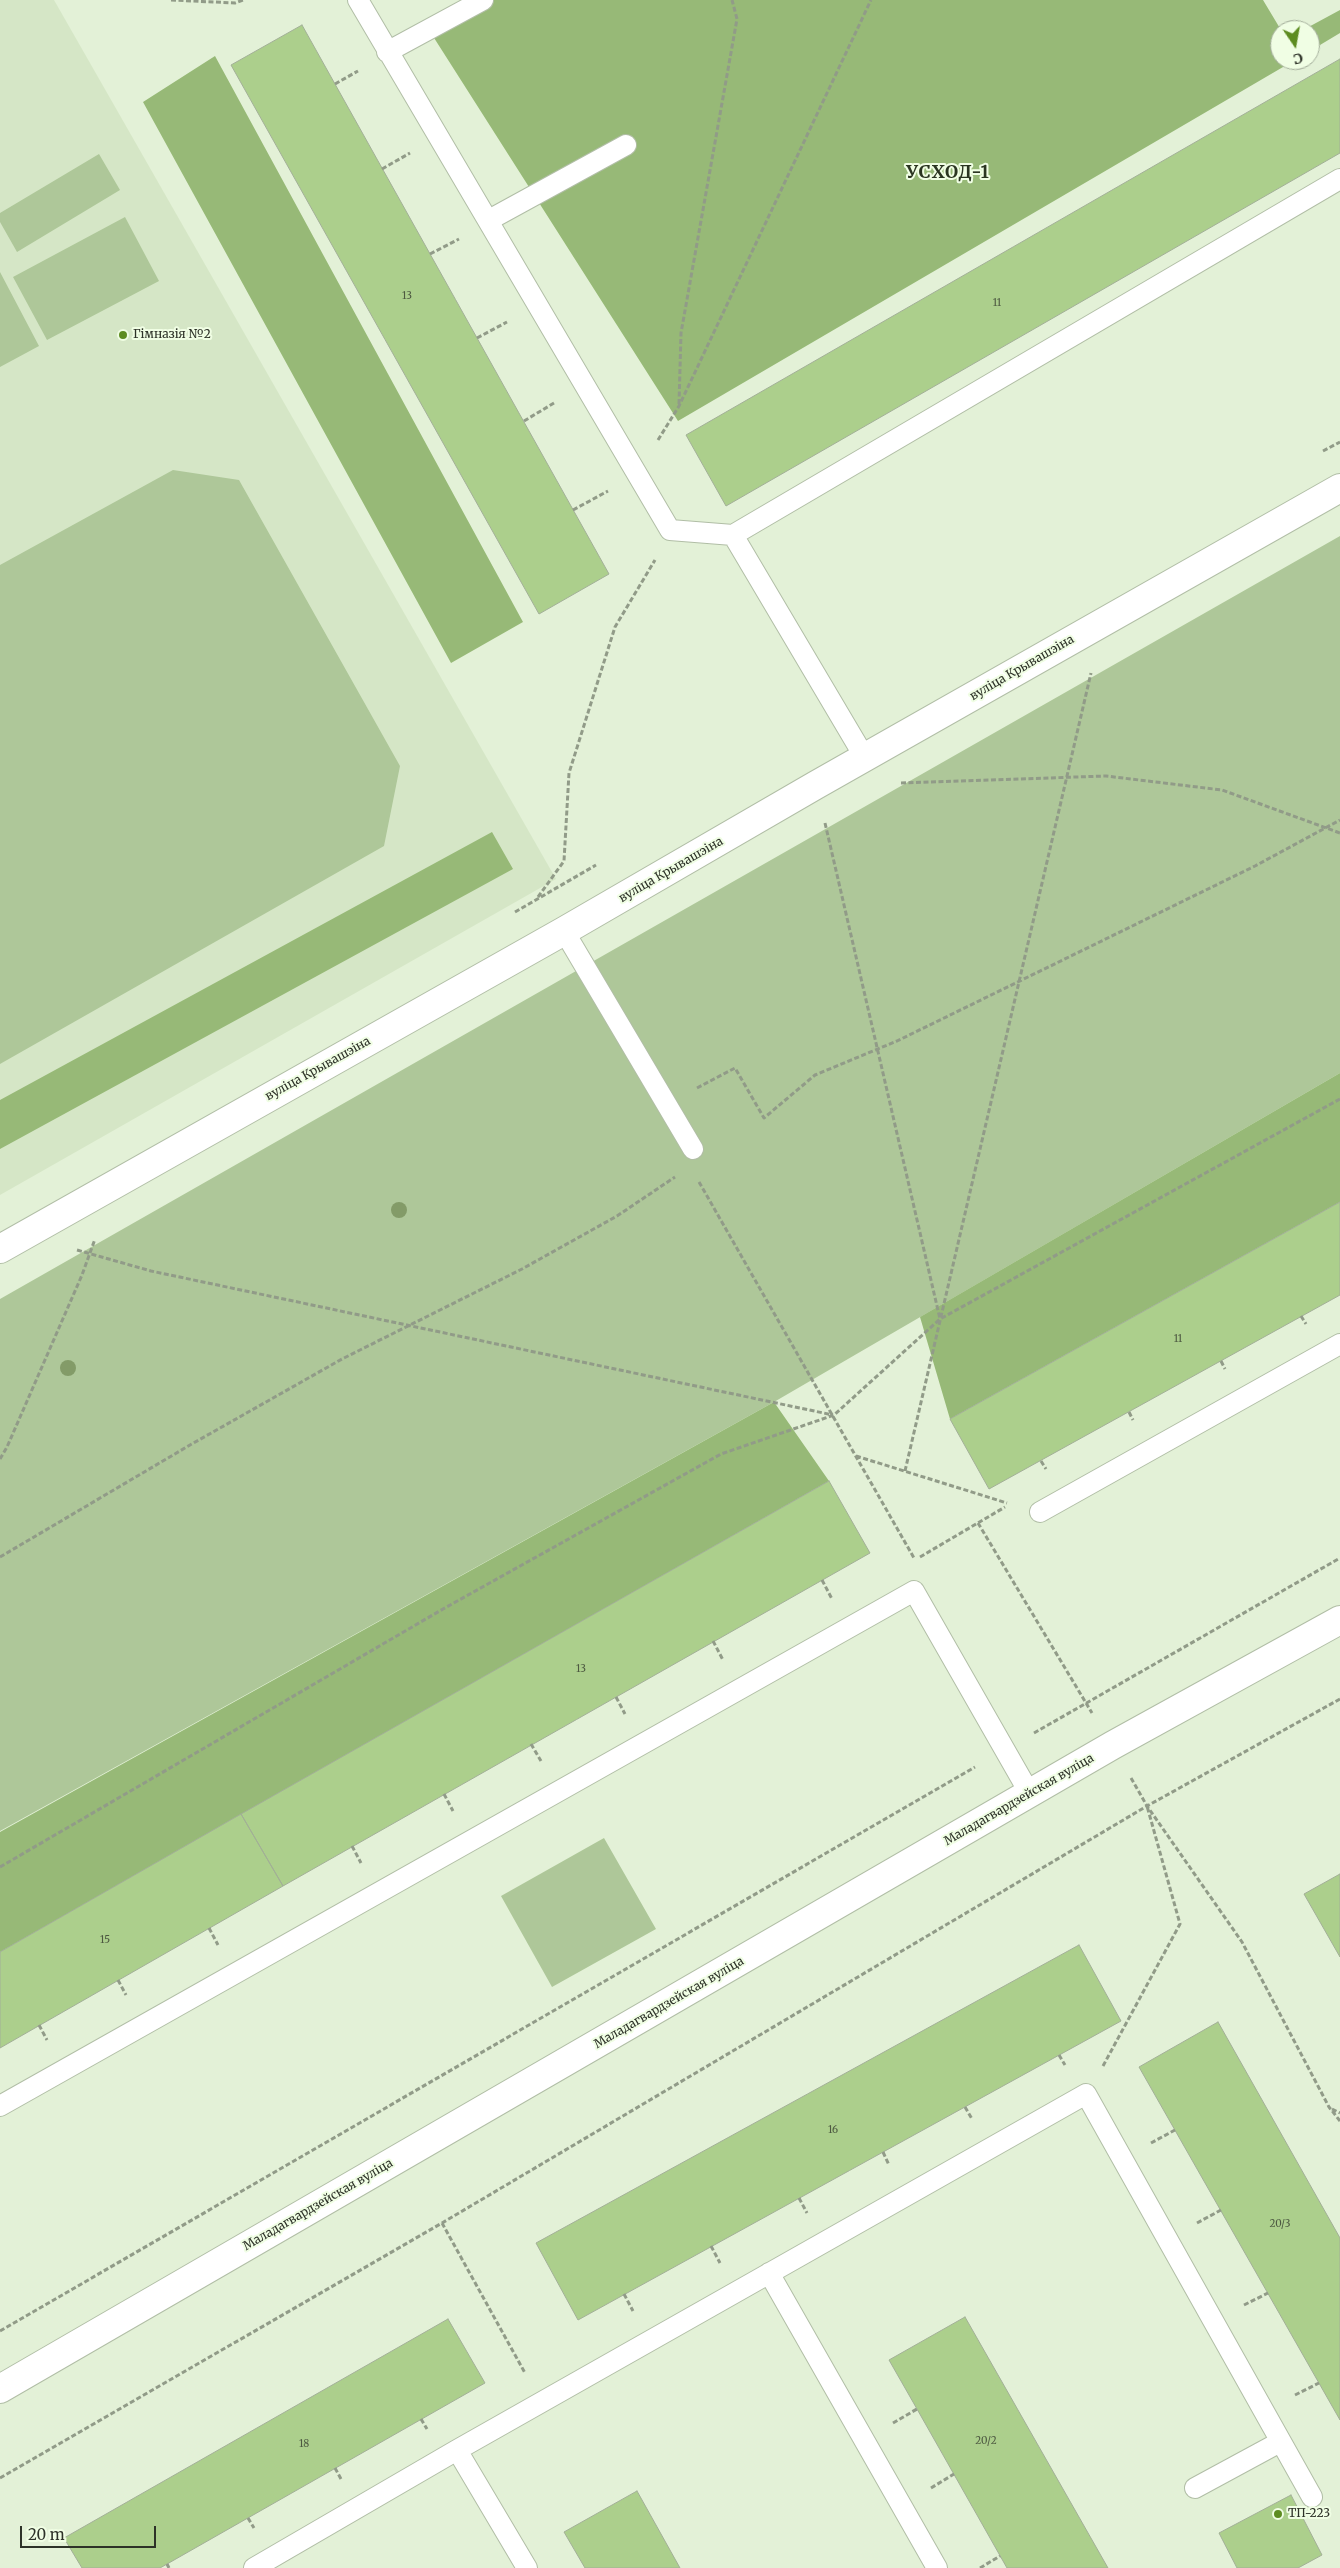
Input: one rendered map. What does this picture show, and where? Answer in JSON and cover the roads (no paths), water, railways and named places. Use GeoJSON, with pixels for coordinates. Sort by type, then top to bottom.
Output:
{"type":"FeatureCollection","features":[{"type":"Feature","properties":{"kind":"street","name":"вуліца Крывашэіна"},"geometry":{"type":"LineString","coordinates":[[0,1249],[564,931],[816,785],[1340,488]]}},
{"type":"Feature","properties":{"kind":"street","name":"Маладагвардзейская вуліца"},"geometry":{"type":"LineString","coordinates":[[0,2390],[1113,1745],[1340,1620]]}},
{"type":"Feature","properties":{"kind":"lane"},"geometry":{"type":"LineString","coordinates":[[358,0],[387,52],[489,220],[636,477],[670,530],[734,535],[1340,179]]}},
{"type":"Feature","properties":{"kind":"lane"},"geometry":{"type":"LineString","coordinates":[[387,52],[482,0]]}},
{"type":"Feature","properties":{"kind":"lane"},"geometry":{"type":"LineString","coordinates":[[489,220],[626,145]]}},
{"type":"Feature","properties":{"kind":"lane"},"geometry":{"type":"LineString","coordinates":[[734,535],[865,758]]}},
{"type":"Feature","properties":{"kind":"lane"},"geometry":{"type":"LineString","coordinates":[[564,931],[693,1149]]}},
{"type":"Feature","properties":{"kind":"lane"},"geometry":{"type":"LineString","coordinates":[[1040,1512],[1340,1344]]}},
{"type":"Feature","properties":{"kind":"lane"},"geometry":{"type":"LineString","coordinates":[[0,2106],[914,1591],[1030,1794]]}},
{"type":"Feature","properties":{"kind":"lane"},"geometry":{"type":"LineString","coordinates":[[254,2568],[457,2450],[1086,2094],[1312,2497]]}},
{"type":"Feature","properties":{"kind":"lane"},"geometry":{"type":"LineString","coordinates":[[770,2274],[937,2568]]}},
{"type":"Feature","properties":{"kind":"lane"},"geometry":{"type":"LineString","coordinates":[[1195,2488],[1280,2442]]}},
{"type":"Feature","properties":{"kind":"lane"},"geometry":{"type":"LineString","coordinates":[[457,2450],[527,2568]]}},
{"type":"Feature","properties":{"kind":"place","name":"Гімназія №2"},"geometry":{"type":"Point","coordinates":[123,335]}},
{"type":"Feature","properties":{"kind":"place","name":"ТП-223"},"geometry":{"type":"Point","coordinates":[1278,2514]}},
{"type":"Feature","properties":{"kind":"district","name":"УСХОД-1"},"geometry":{"type":"Point","coordinates":[948,173]}}]}
